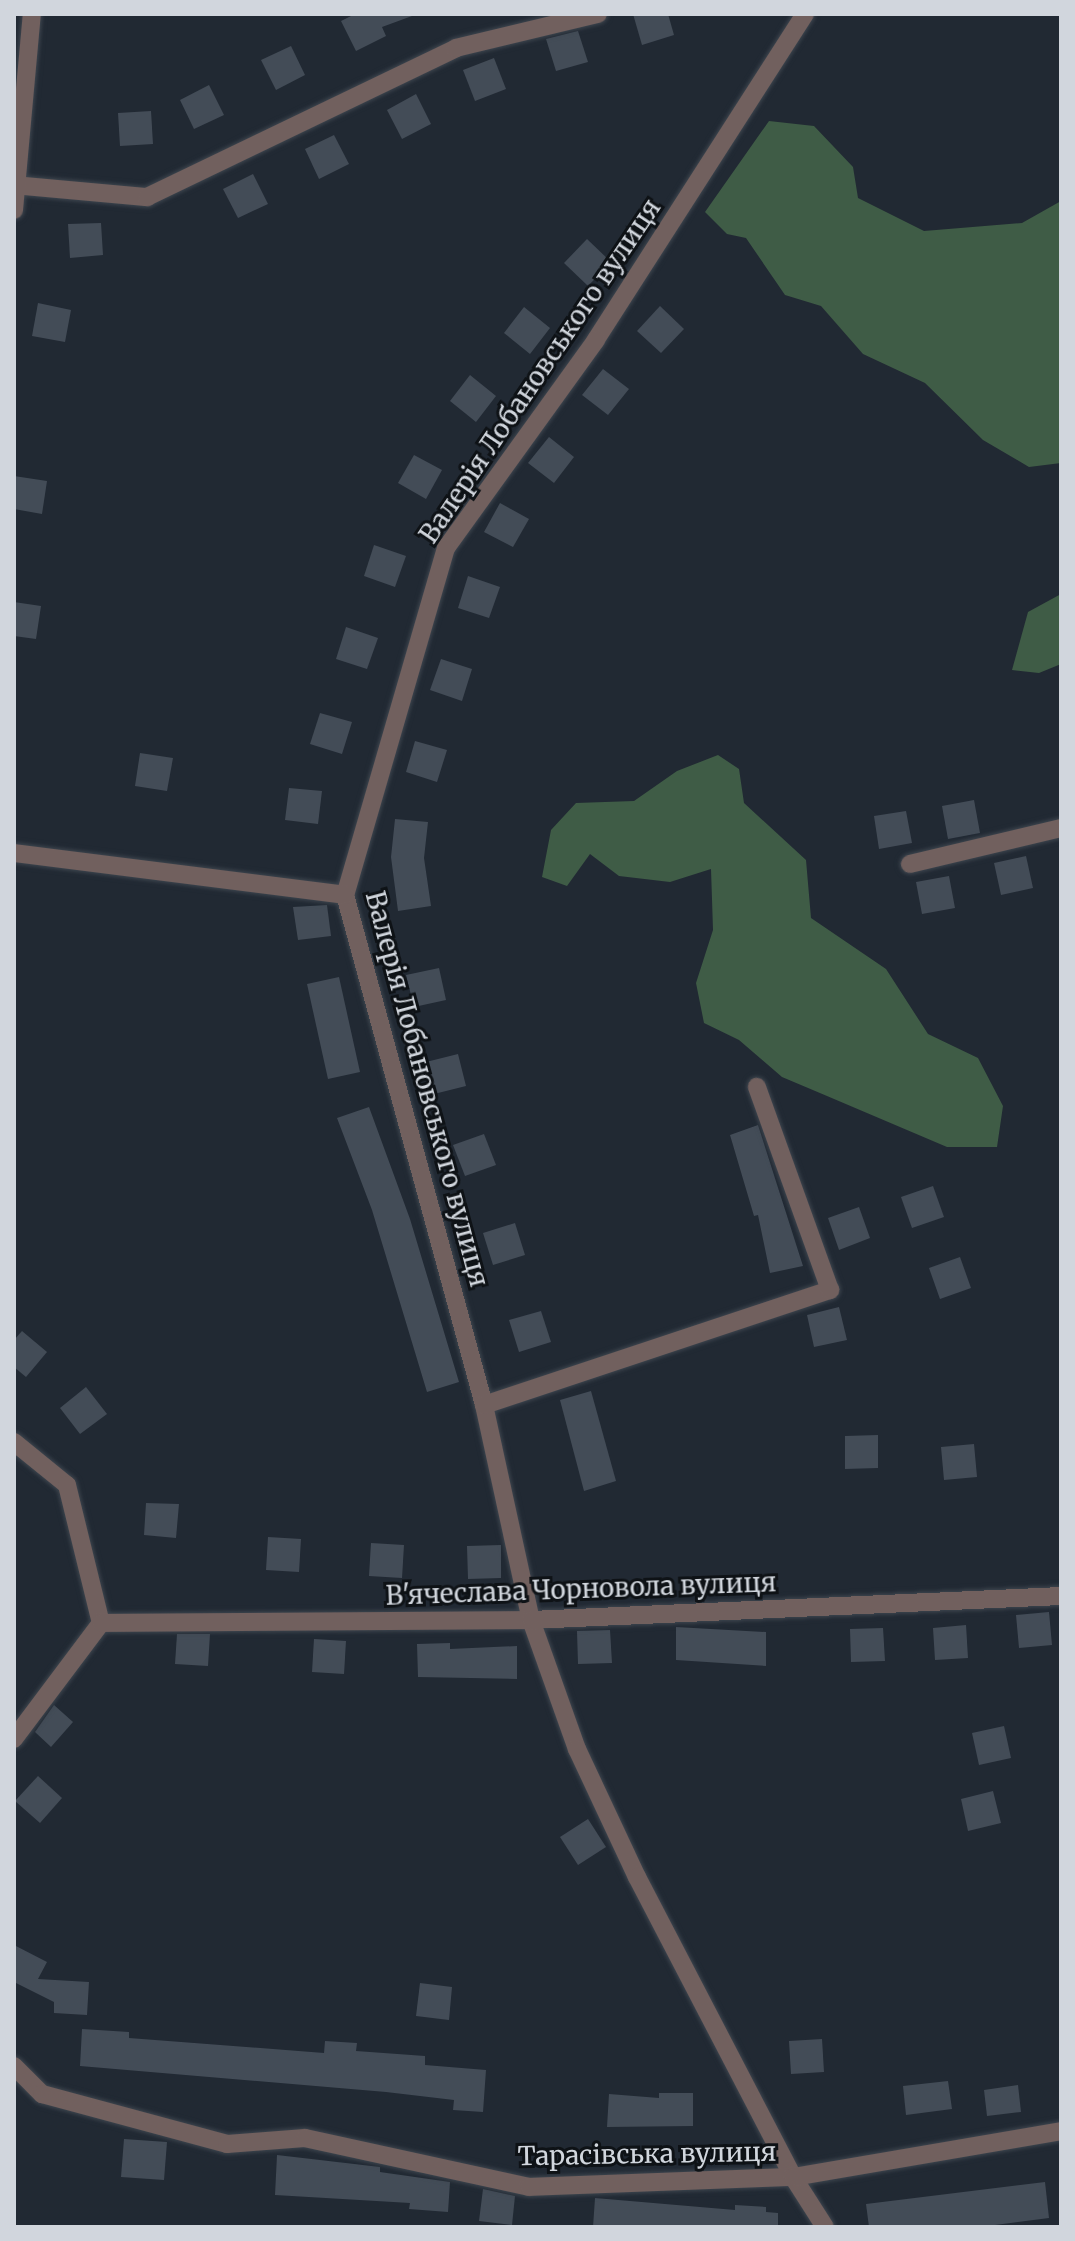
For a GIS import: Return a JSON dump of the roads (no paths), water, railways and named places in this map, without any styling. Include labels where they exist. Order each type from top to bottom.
[{"type":"street","points":[[14,210],[32,14]]},
{"type":"street","points":[[16,186],[147,197],[456,48],[598,14]]},
{"type":"street","name":"Валерія Лобановського вулиця","points":[[805,14],[596,340],[446,548],[345,895],[484,1405],[531,1620],[584,1763],[793,2177],[825,2227]]},
{"type":"street","points":[[910,864],[1061,828]]},
{"type":"street","points":[[14,853],[345,895]]},
{"type":"street","points":[[484,1405],[830,1290],[757,1087]]},
{"type":"street","points":[[14,1442],[67,1485],[101,1623],[14,1739]]},
{"type":"street","name":"В'ячеслава Чорновола вулиця","points":[[101,1623],[531,1620],[1061,1596]]},
{"type":"street","name":"Тарасівська вулиця","points":[[14,2066],[42,2094],[227,2144],[305,2138],[529,2187],[793,2177],[1061,2131]]}]
